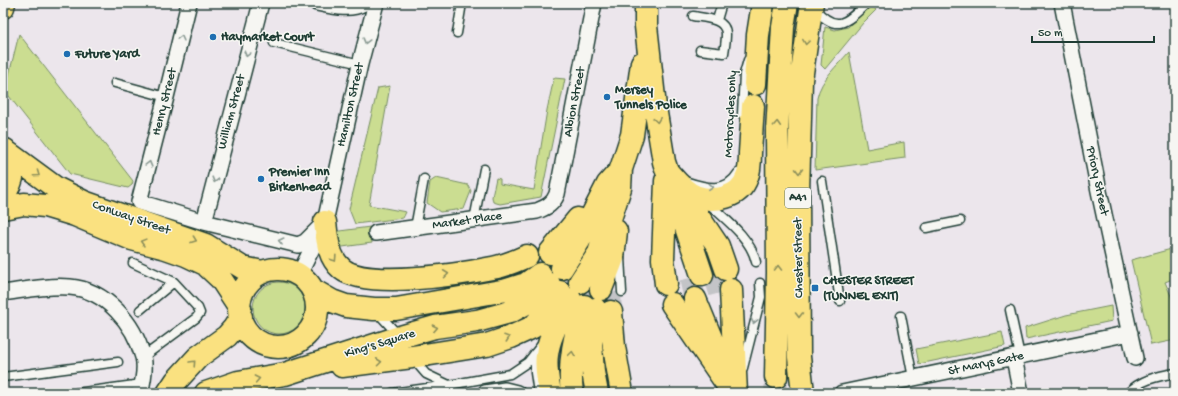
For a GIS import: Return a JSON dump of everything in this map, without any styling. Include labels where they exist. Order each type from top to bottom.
[{"type":"main road","points":[[3,7],[4,3]]},
{"type":"main road","points":[[550,393],[547,372],[547,354],[554,331],[616,180],[632,135],[639,91],[646,26],[646,3]]},
{"type":"main road","points":[[755,84],[758,35],[763,3]]},
{"type":"main road","name":"Chester Street","points":[[776,377],[778,273],[777,132],[783,27],[787,3]]},
{"type":"main road","name":"Chester Street","points":[[803,393],[799,357],[798,178],[801,80],[812,4]]},
{"type":"main road","points":[[646,26],[659,130],[670,175],[675,265],[696,277],[718,246],[670,175]]},
{"type":"main road","points":[[670,175],[683,188],[694,196],[717,199],[727,197],[736,192],[743,186],[748,177],[750,166],[748,113]]},
{"type":"main road","points":[[3,196],[10,187],[13,168],[10,158],[4,149]]},
{"type":"main road","name":"Conway Street","points":[[4,149],[56,188],[84,202],[206,245],[244,268],[263,272]]},
{"type":"main road","points":[[206,393],[238,382],[285,374],[406,347],[487,345],[533,327],[574,284],[606,255],[617,223],[616,180]]},
{"type":"main road","points":[[572,393],[570,370],[575,335],[573,236],[616,180]]},
{"type":"main road","points":[[168,393],[176,381],[198,357],[227,336],[234,328],[240,313],[241,298],[245,288],[252,279],[263,272],[276,269],[288,270],[332,301],[346,306],[374,309],[396,309],[446,300],[513,278],[574,284],[606,255],[616,180]]},
{"type":"main road","name":"Conway Street","points":[[3,208],[24,204],[45,206],[75,215],[132,239],[186,255],[205,264],[221,279],[240,313]]},
{"type":"main road","points":[[325,222],[327,241],[336,262],[352,275],[364,278],[408,279],[493,268],[574,284],[614,347],[622,393]]},
{"type":"main road","points":[[240,313],[244,326],[250,334],[256,340],[267,345],[277,347],[289,345],[300,340],[309,331],[314,322],[317,311],[317,301],[306,282]]},
{"type":"main road","points":[[574,284],[591,344],[593,372],[597,393]]},
{"type":"main road","points":[[735,393],[702,297],[735,393]]},
{"type":"street","name":"Henry Street","points":[[139,202],[189,3]]},
{"type":"street","name":"William Street","points":[[204,222],[261,3]]},
{"type":"street","points":[[317,3],[336,7],[351,7],[364,3]]},
{"type":"street","name":"Hamilton Street","points":[[306,282],[325,222],[360,64],[376,3]]},
{"type":"street","name":"Albion Street","points":[[555,200],[594,3]]},
{"type":"street","name":"Priory Street","points":[[1062,3],[1099,191],[1135,358]]},
{"type":"street","name":"Market Place","points":[[376,233],[537,211],[550,205],[555,200]]},
{"type":"street","name":"Conway Street","points":[[139,202],[204,222],[298,245],[305,242],[325,222]]},
{"type":"street","points":[[3,293],[50,287],[70,287],[90,292],[107,301],[121,314],[133,334],[143,357],[144,366],[141,389]]},
{"type":"street","name":"St Marys Gate","points":[[842,393],[1130,333]]},
{"type":"street","points":[[1017,357],[1021,393]]},
{"type":"street","points":[[485,393],[504,390],[517,393]]},
{"type":"lane","points":[[457,33],[462,3]]},
{"type":"lane","points":[[717,20],[722,3]]},
{"type":"lane","points":[[812,4],[822,18],[833,24],[846,22],[867,3]]},
{"type":"lane","points":[[693,16],[717,20],[726,29],[724,53],[700,50]]},
{"type":"lane","name":"Motorcycles only","points":[[748,113],[744,74],[758,35]]},
{"type":"lane","points":[[274,43],[360,64]]},
{"type":"lane","points":[[115,83],[166,97]]},
{"type":"lane","name":"Motorcycles only","points":[[670,175],[704,187],[720,187],[732,181],[739,171],[740,165]]},
{"type":"lane","points":[[474,220],[484,169]]},
{"type":"lane","points":[[415,228],[424,179]]},
{"type":"lane","points":[[822,181],[840,301]]},
{"type":"lane","points":[[702,198],[746,241],[752,250],[756,262]]},
{"type":"lane","points":[[926,228],[960,221]]},
{"type":"lane","points":[[574,284],[617,223]]},
{"type":"lane","points":[[133,263],[174,282],[198,308],[200,313],[196,318],[143,357]]},
{"type":"lane","points":[[140,310],[174,282]]},
{"type":"lane","points":[[735,393],[760,297],[760,283]]},
{"type":"lane","points":[[374,309],[386,320],[426,374],[449,386]]},
{"type":"lane","points":[[1010,310],[1017,357]]},
{"type":"lane","points":[[901,316],[913,378]]},
{"type":"lane","points":[[392,393],[449,386],[510,374],[528,362],[554,331]]},
{"type":"lane","points":[[535,353],[535,373],[538,393]]},
{"type":"lane","points":[[3,377],[118,362]]},
{"type":"lane","points":[[1128,393],[1133,388],[1154,377],[1175,373]]},
{"type":"lane","points":[[76,393],[141,389]]},
{"type":"green space","points":[[871,5],[876,10],[863,23],[825,69],[821,65],[825,27],[835,30],[848,27]]},
{"type":"green space","points":[[19,34],[133,181],[132,185],[128,188],[70,174],[5,91]]},
{"type":"green space","points":[[849,52],[867,149],[904,142],[905,158],[815,170],[817,98],[819,91],[826,79]]},
{"type":"green space","points":[[554,78],[565,79],[541,197],[500,204],[493,202],[492,197],[496,178],[500,179],[500,184],[534,190],[547,110]]},
{"type":"green space","points":[[390,86],[369,205],[406,212],[403,218],[355,224],[349,209],[378,88]]},
{"type":"green space","points":[[436,178],[468,185],[471,191],[464,209],[440,212],[427,203],[430,182]]},
{"type":"green space","points":[[370,227],[372,243],[335,248],[332,232]]},
{"type":"green space","points":[[1175,248],[1175,278],[1165,282],[1175,305],[1175,340],[1151,345],[1131,260]]},
{"type":"green space","points":[[274,282],[284,282],[298,289],[305,303],[305,313],[298,327],[284,334],[274,334],[264,330],[257,323],[253,313],[253,303],[257,293],[264,286]]},
{"type":"green space","points":[[1111,306],[1112,321],[1026,339],[1025,328],[1066,315]]},
{"type":"green space","points":[[1002,332],[1005,346],[919,364],[916,349]]},
{"type":"tunnel","points":[[714,272],[720,293]]},
{"type":"tunnel","points":[[560,292],[571,275]]},
{"type":"tunnel","points":[[690,278],[695,299]]},
{"type":"tunnel","points":[[584,306],[589,286]]},
{"type":"tunnel","points":[[610,292],[611,312]]},
{"type":"tunnel","points":[[775,393],[776,377]]},
{"type":"place","name":"Haymarket Court","points":[[213,37]]},
{"type":"place","name":"Future Yard","points":[[67,54]]},
{"type":"place","name":"Mersey Tunnels Police","points":[[607,97]]},
{"type":"place","name":"Premier Inn Birkenhead","points":[[261,179]]},
{"type":"place","name":"CHESTER STREET (TUNNEL EXIT)","points":[[815,288]]}]
